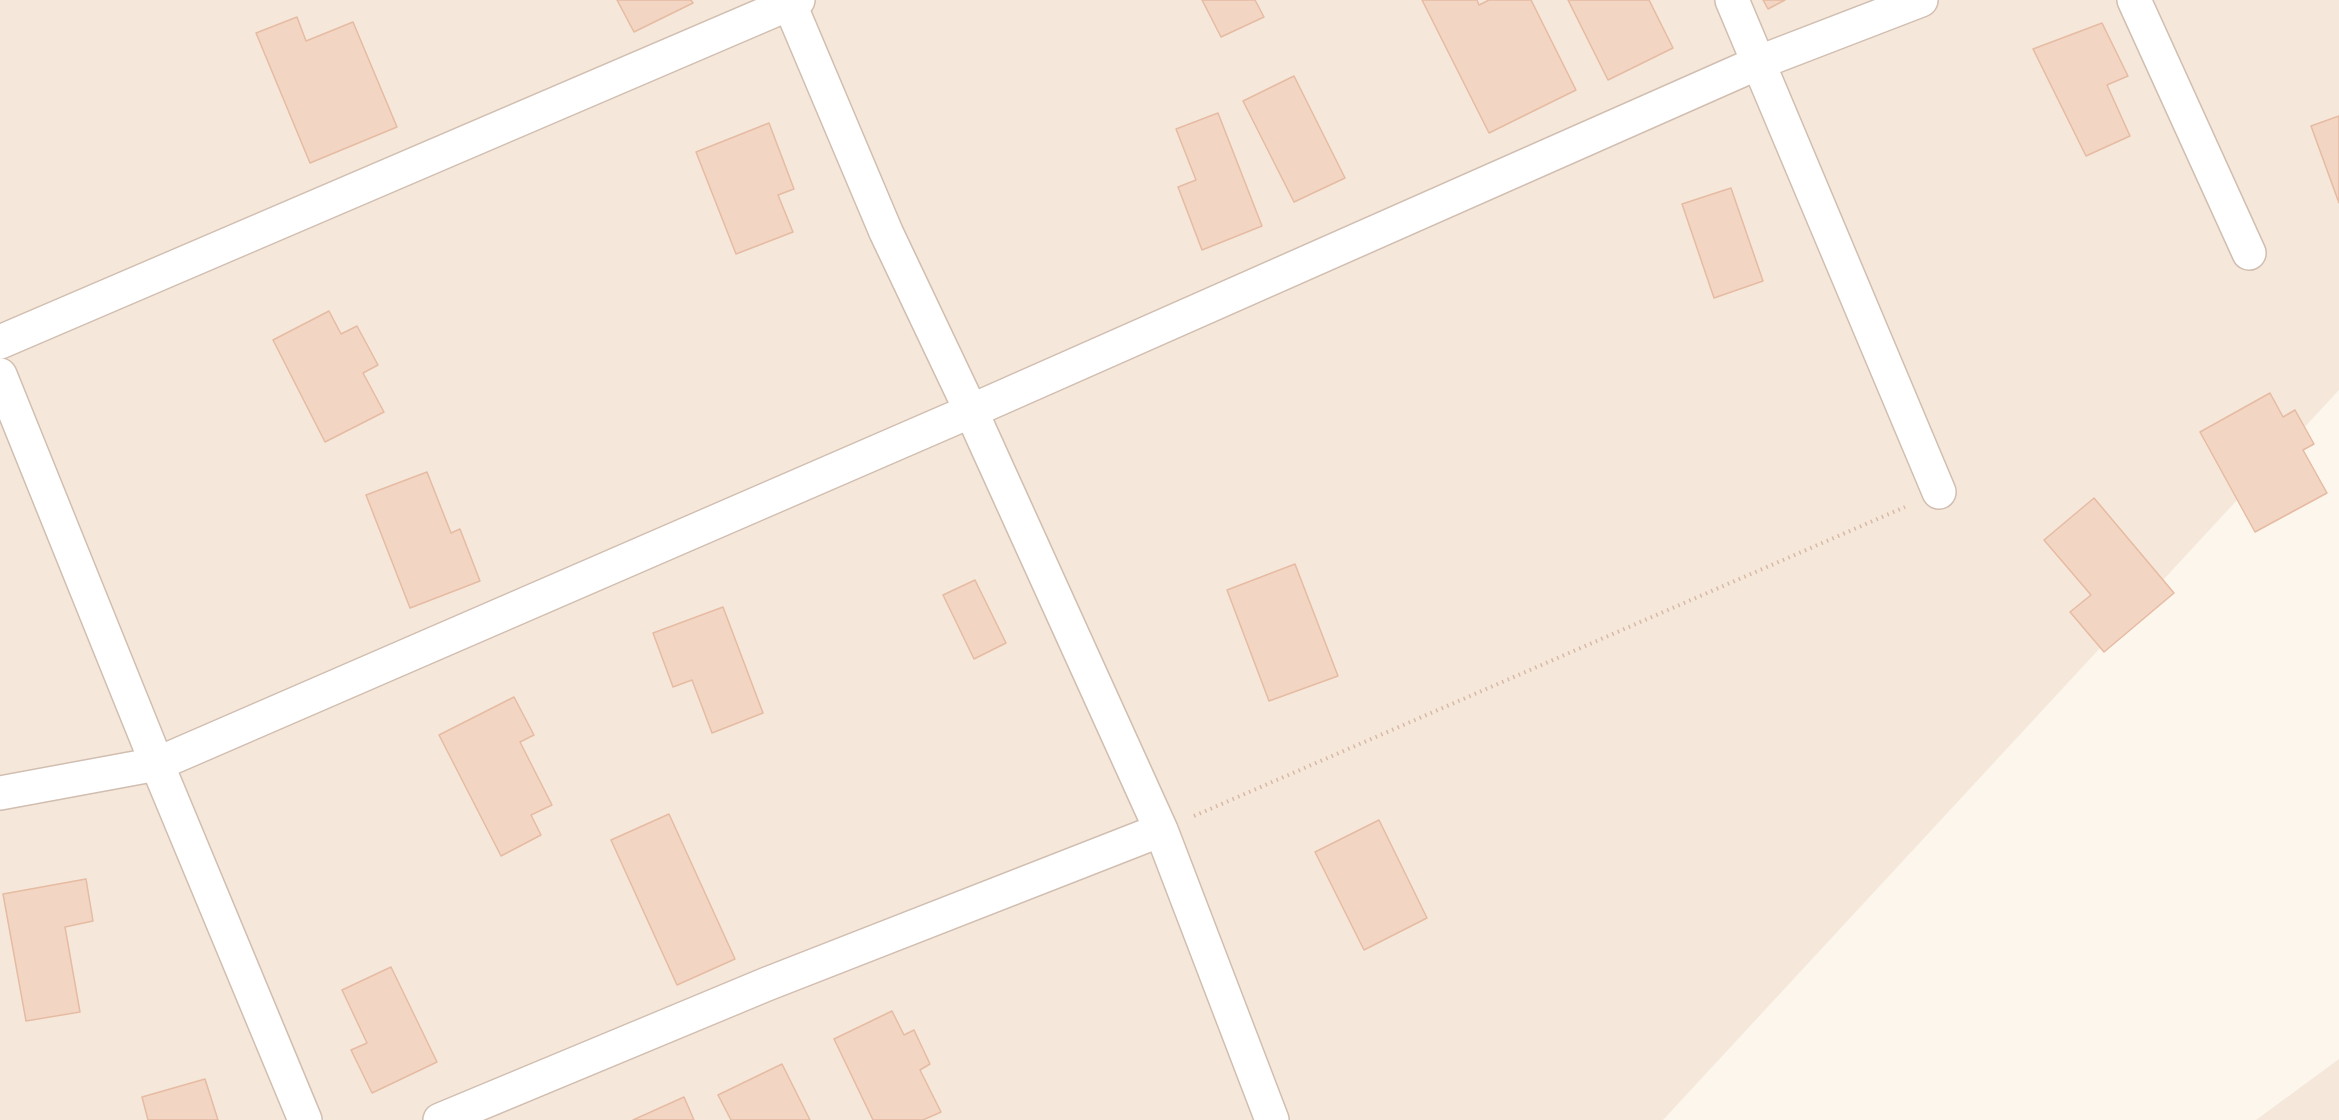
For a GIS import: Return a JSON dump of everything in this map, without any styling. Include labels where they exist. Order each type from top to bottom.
[{"type":"street","points":[[1732,0],[1939,492]]},
{"type":"street","points":[[0,793],[157,764],[971,411],[1760,62],[1921,0]]},
{"type":"street","points":[[2134,0],[2249,254]]},
{"type":"street","points":[[0,342],[792,1],[886,232],[971,411],[1161,830],[1272,1120]]},
{"type":"street","points":[[0,375],[157,764],[305,1120]]},
{"type":"street","points":[[440,1120],[767,984],[1161,830]]},
{"type":"path","points":[[1161,830],[1939,492]]},
{"type":"shaded area","points":[[0,0],[2339,0],[2339,390],[1663,1120],[0,1120]]},
{"type":"shaded area","points":[[2339,1059],[2339,1120],[2256,1120]]},
{"type":"building","points":[[617,0],[691,0],[693,3],[634,32]]},
{"type":"building","points":[[1202,0],[1255,0],[1264,17],[1221,37]]},
{"type":"building","points":[[1422,0],[1477,0],[1479,5],[1489,0],[1531,0],[1576,90],[1489,133]]},
{"type":"building","points":[[1568,0],[1649,0],[1673,48],[1608,80]]},
{"type":"building","points":[[1763,0],[1785,0],[1768,9]]},
{"type":"building","points":[[297,17],[306,41],[353,22],[397,127],[310,163],[256,33]]},
{"type":"building","points":[[2102,23],[2128,76],[2107,85],[2130,136],[2086,156],[2033,49]]},
{"type":"building","points":[[1294,76],[1345,178],[1294,202],[1243,101]]},
{"type":"building","points":[[1218,113],[1262,226],[1202,250],[1178,187],[1196,180],[1176,129]]},
{"type":"building","points":[[2339,116],[2339,203],[2311,126]]},
{"type":"building","points":[[769,123],[794,189],[778,195],[793,232],[736,254],[696,152]]},
{"type":"building","points":[[1731,188],[1763,281],[1714,298],[1682,204]]},
{"type":"building","points":[[329,311],[341,334],[357,326],[378,365],[363,373],[384,412],[325,442],[273,340]]},
{"type":"building","points":[[2270,393],[2283,417],[2295,410],[2314,444],[2303,450],[2327,493],[2255,532],[2200,432]]},
{"type":"building","points":[[427,472],[451,533],[460,529],[480,581],[410,608],[366,495]]},
{"type":"building","points":[[2094,498],[2174,593],[2104,652],[2070,612],[2091,595],[2044,540]]},
{"type":"building","points":[[1295,564],[1338,676],[1269,701],[1227,590]]},
{"type":"building","points":[[975,580],[1006,643],[974,659],[943,595]]},
{"type":"building","points":[[723,607],[763,713],[712,733],[692,680],[673,687],[653,633]]},
{"type":"building","points":[[514,697],[534,735],[520,742],[552,805],[531,815],[541,835],[501,856],[439,735]]},
{"type":"building","points":[[669,814],[735,959],[677,985],[611,840]]},
{"type":"building","points":[[1379,820],[1427,918],[1364,950],[1315,852]]},
{"type":"building","points":[[86,879],[93,921],[65,927],[80,1012],[26,1021],[3,894]]},
{"type":"building","points":[[391,967],[437,1062],[372,1093],[351,1050],[367,1043],[342,990]]},
{"type":"building","points":[[892,1011],[904,1035],[914,1030],[930,1064],[920,1070],[941,1112],[923,1120],[873,1120],[834,1039]]},
{"type":"building","points":[[782,1064],[810,1120],[731,1120],[718,1095]]},
{"type":"building","points":[[205,1079],[218,1120],[148,1120],[142,1097]]},
{"type":"building","points":[[684,1097],[694,1120],[633,1120]]}]
